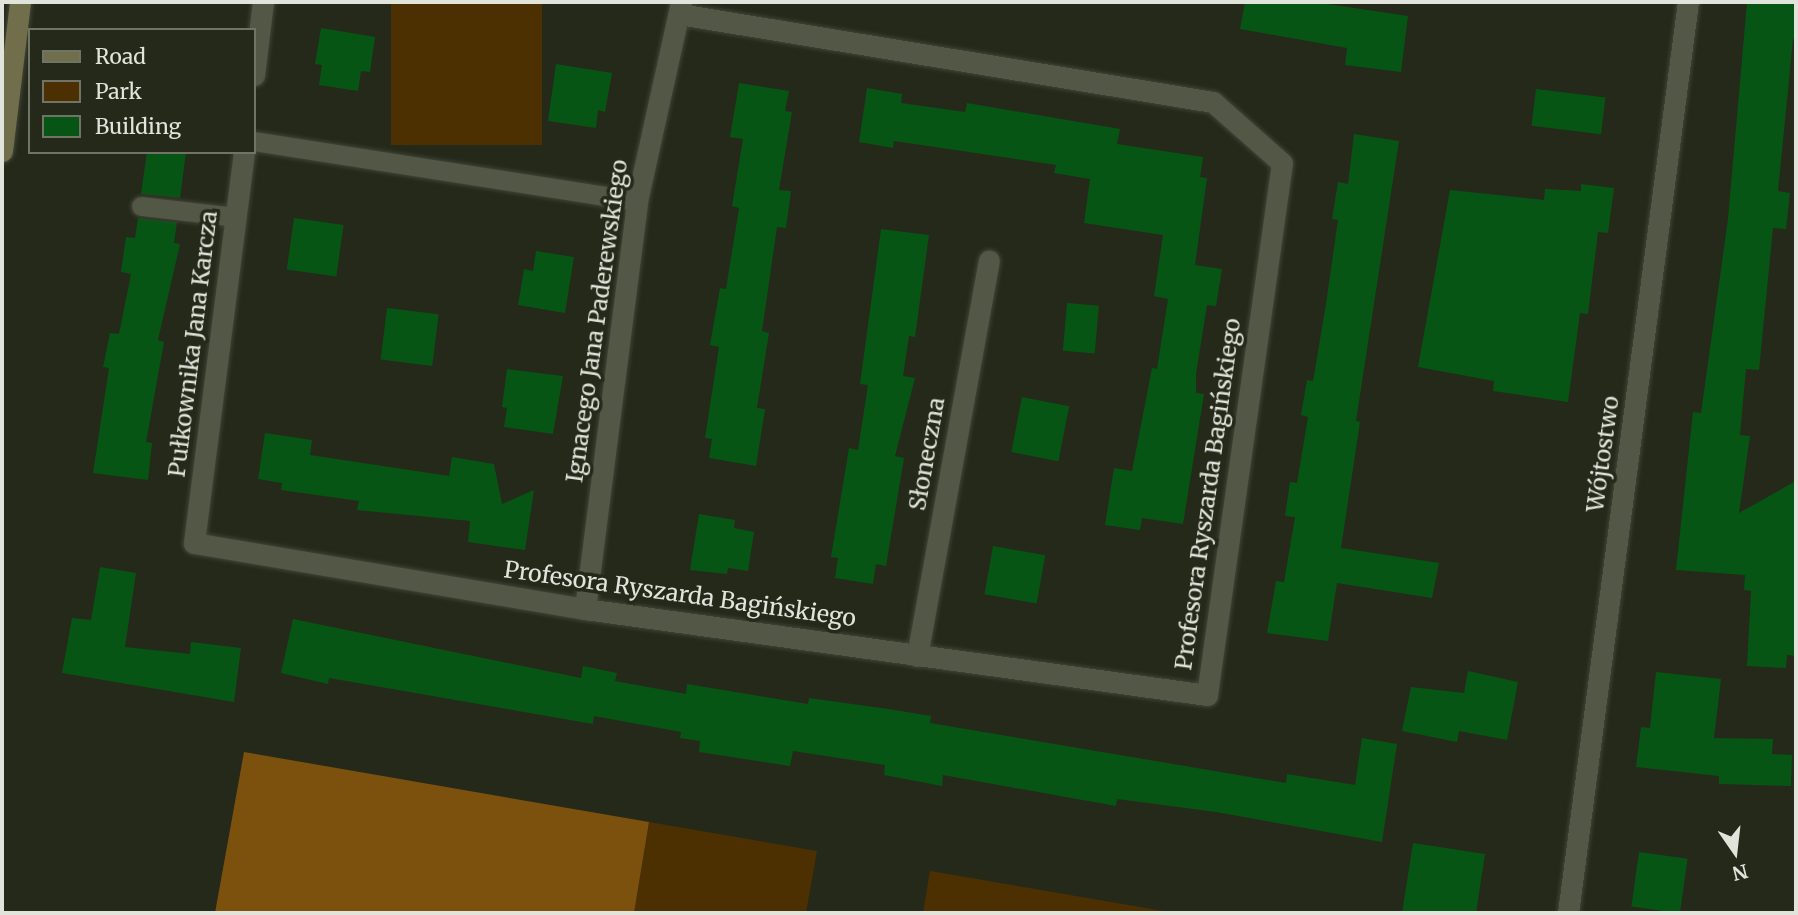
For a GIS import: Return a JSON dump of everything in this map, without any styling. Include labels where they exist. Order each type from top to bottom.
[{"type":"street","points":[[2,151],[20,2]]},
{"type":"street","points":[[256,59],[263,2]]},
{"type":"street","name":"Wójtostwo","points":[[1568,913],[1688,2]]},
{"type":"street","name":"Ignacego Jana Paderewskiego","points":[[585,609],[636,201],[680,8]]},
{"type":"street","name":"Profesora Ryszarda Bagińskiego","points":[[194,543],[585,609],[1207,695],[1282,163],[1213,102],[680,8]]},
{"type":"street","name":"Pułkownika Jana Karcza","points":[[194,543],[244,154]]},
{"type":"street","name":"Słoneczna","points":[[917,656],[989,261]]},
{"type":"lane","points":[[256,142],[636,201]]},
{"type":"lane","points":[[141,205],[236,217]]},
{"type":"green space","points":[[391,2],[542,2],[542,145],[391,145]]},
{"type":"green space","points":[[649,822],[817,851],[806,913],[634,913]]},
{"type":"green space","points":[[930,871],[1175,913],[923,913]]},
{"type":"shaded area","points":[[244,752],[649,822],[634,913],[215,913]]},
{"type":"building","points":[[1245,2],[1314,2],[1408,16],[1401,72],[1345,65],[1347,48],[1240,29]]},
{"type":"building","points":[[1747,2],[1796,2],[1796,40],[1793,39],[1778,191],[1790,193],[1786,229],[1773,228],[1759,370],[1746,369],[1740,435],[1750,436],[1739,513],[1796,481],[1796,656],[1787,655],[1786,668],[1747,666],[1751,591],[1744,590],[1745,575],[1676,570],[1693,412],[1701,413],[1728,219]]},
{"type":"building","points":[[321,28],[375,37],[370,72],[361,71],[358,91],[319,85],[322,65],[315,64]]},
{"type":"building","points":[[556,64],[612,73],[605,112],[598,110],[596,128],[548,121]]},
{"type":"building","points":[[739,83],[789,91],[785,111],[792,112],[779,190],[791,191],[786,228],[777,227],[762,331],[769,333],[757,408],[765,409],[756,466],[709,458],[712,439],[705,438],[719,347],[710,345],[720,288],[726,289],[739,208],[732,206],[743,139],[730,137]]},
{"type":"building","points":[[867,88],[902,94],[901,103],[965,112],[967,103],[1120,129],[1117,144],[1203,157],[1200,177],[1207,178],[1195,265],[1222,269],[1216,306],[1207,305],[1196,374],[1196,393],[1204,394],[1183,524],[1142,518],[1140,530],[1105,525],[1114,468],[1132,471],[1152,368],[1157,369],[1168,299],[1154,296],[1163,235],[1084,223],[1090,179],[1054,173],[1056,165],[894,141],[893,148],[859,142]]},
{"type":"building","points":[[1536,89],[1605,98],[1601,134],[1531,126]]},
{"type":"building","points":[[1354,134],[1399,141],[1356,421],[1360,422],[1341,548],[1439,563],[1432,598],[1337,583],[1328,641],[1267,633],[1276,581],[1284,582],[1295,517],[1285,516],[1290,482],[1297,483],[1308,417],[1301,415],[1307,380],[1313,381],[1326,304],[1338,220],[1332,219],[1338,182],[1348,184]]},
{"type":"building","points":[[147,154],[186,154],[180,198],[141,194]]},
{"type":"building","points":[[1581,184],[1614,188],[1608,233],[1598,232],[1588,314],[1580,313],[1568,402],[1493,391],[1494,381],[1418,367],[1450,190],[1544,200],[1545,189],[1581,191]]},
{"type":"building","points":[[138,218],[177,222],[174,243],[180,244],[158,340],[164,342],[146,442],[152,443],[148,480],[93,473],[109,368],[103,367],[110,333],[119,334],[131,274],[121,272],[126,237],[135,238]]},
{"type":"building","points":[[294,218],[344,225],[336,276],[287,269]]},
{"type":"building","points":[[881,229],[929,235],[915,337],[909,336],[903,376],[915,378],[895,456],[904,458],[886,566],[876,564],[873,584],[835,578],[838,558],[831,557],[849,448],[858,450],[868,385],[860,384]]},
{"type":"building","points":[[536,251],[574,257],[565,313],[518,305],[524,269],[533,271]]},
{"type":"building","points":[[1067,303],[1099,306],[1095,354],[1063,351]]},
{"type":"building","points":[[387,308],[439,314],[432,366],[381,360]]},
{"type":"building","points":[[507,369],[563,376],[553,434],[504,427],[507,408],[502,407]]},
{"type":"building","points":[[1022,397],[1069,406],[1058,461],[1011,452]]},
{"type":"building","points":[[265,433],[312,440],[310,455],[449,476],[452,457],[494,464],[502,504],[534,490],[525,550],[468,542],[470,521],[357,510],[359,501],[281,490],[282,483],[258,479]]},
{"type":"building","points":[[699,514],[735,520],[734,528],[754,532],[748,571],[728,568],[727,574],[690,570]]},
{"type":"building","points":[[993,546],[1045,555],[1037,603],[984,594]]},
{"type":"building","points":[[100,567],[136,573],[125,647],[190,654],[191,642],[241,648],[234,702],[62,673],[72,618],[91,620]]},
{"type":"building","points":[[293,619],[581,678],[583,666],[617,673],[615,681],[686,694],[687,684],[808,704],[809,698],[888,709],[931,716],[930,723],[1286,783],[1287,774],[1355,785],[1362,738],[1397,744],[1382,842],[1216,812],[1117,799],[1116,806],[943,775],[942,786],[884,775],[885,765],[793,751],[790,766],[699,752],[700,741],[680,738],[681,732],[594,716],[593,724],[329,678],[328,684],[281,673]]},
{"type":"building","points":[[1468,671],[1518,682],[1507,740],[1459,731],[1457,742],[1402,731],[1411,687],[1464,693]]},
{"type":"building","points":[[1656,672],[1721,679],[1714,738],[1773,739],[1772,754],[1792,755],[1791,786],[1719,784],[1719,776],[1636,767],[1641,727],[1650,728]]},
{"type":"building","points":[[1413,843],[1485,854],[1476,913],[1402,913]]},
{"type":"building","points":[[1639,852],[1688,859],[1680,913],[1631,906]]}]
